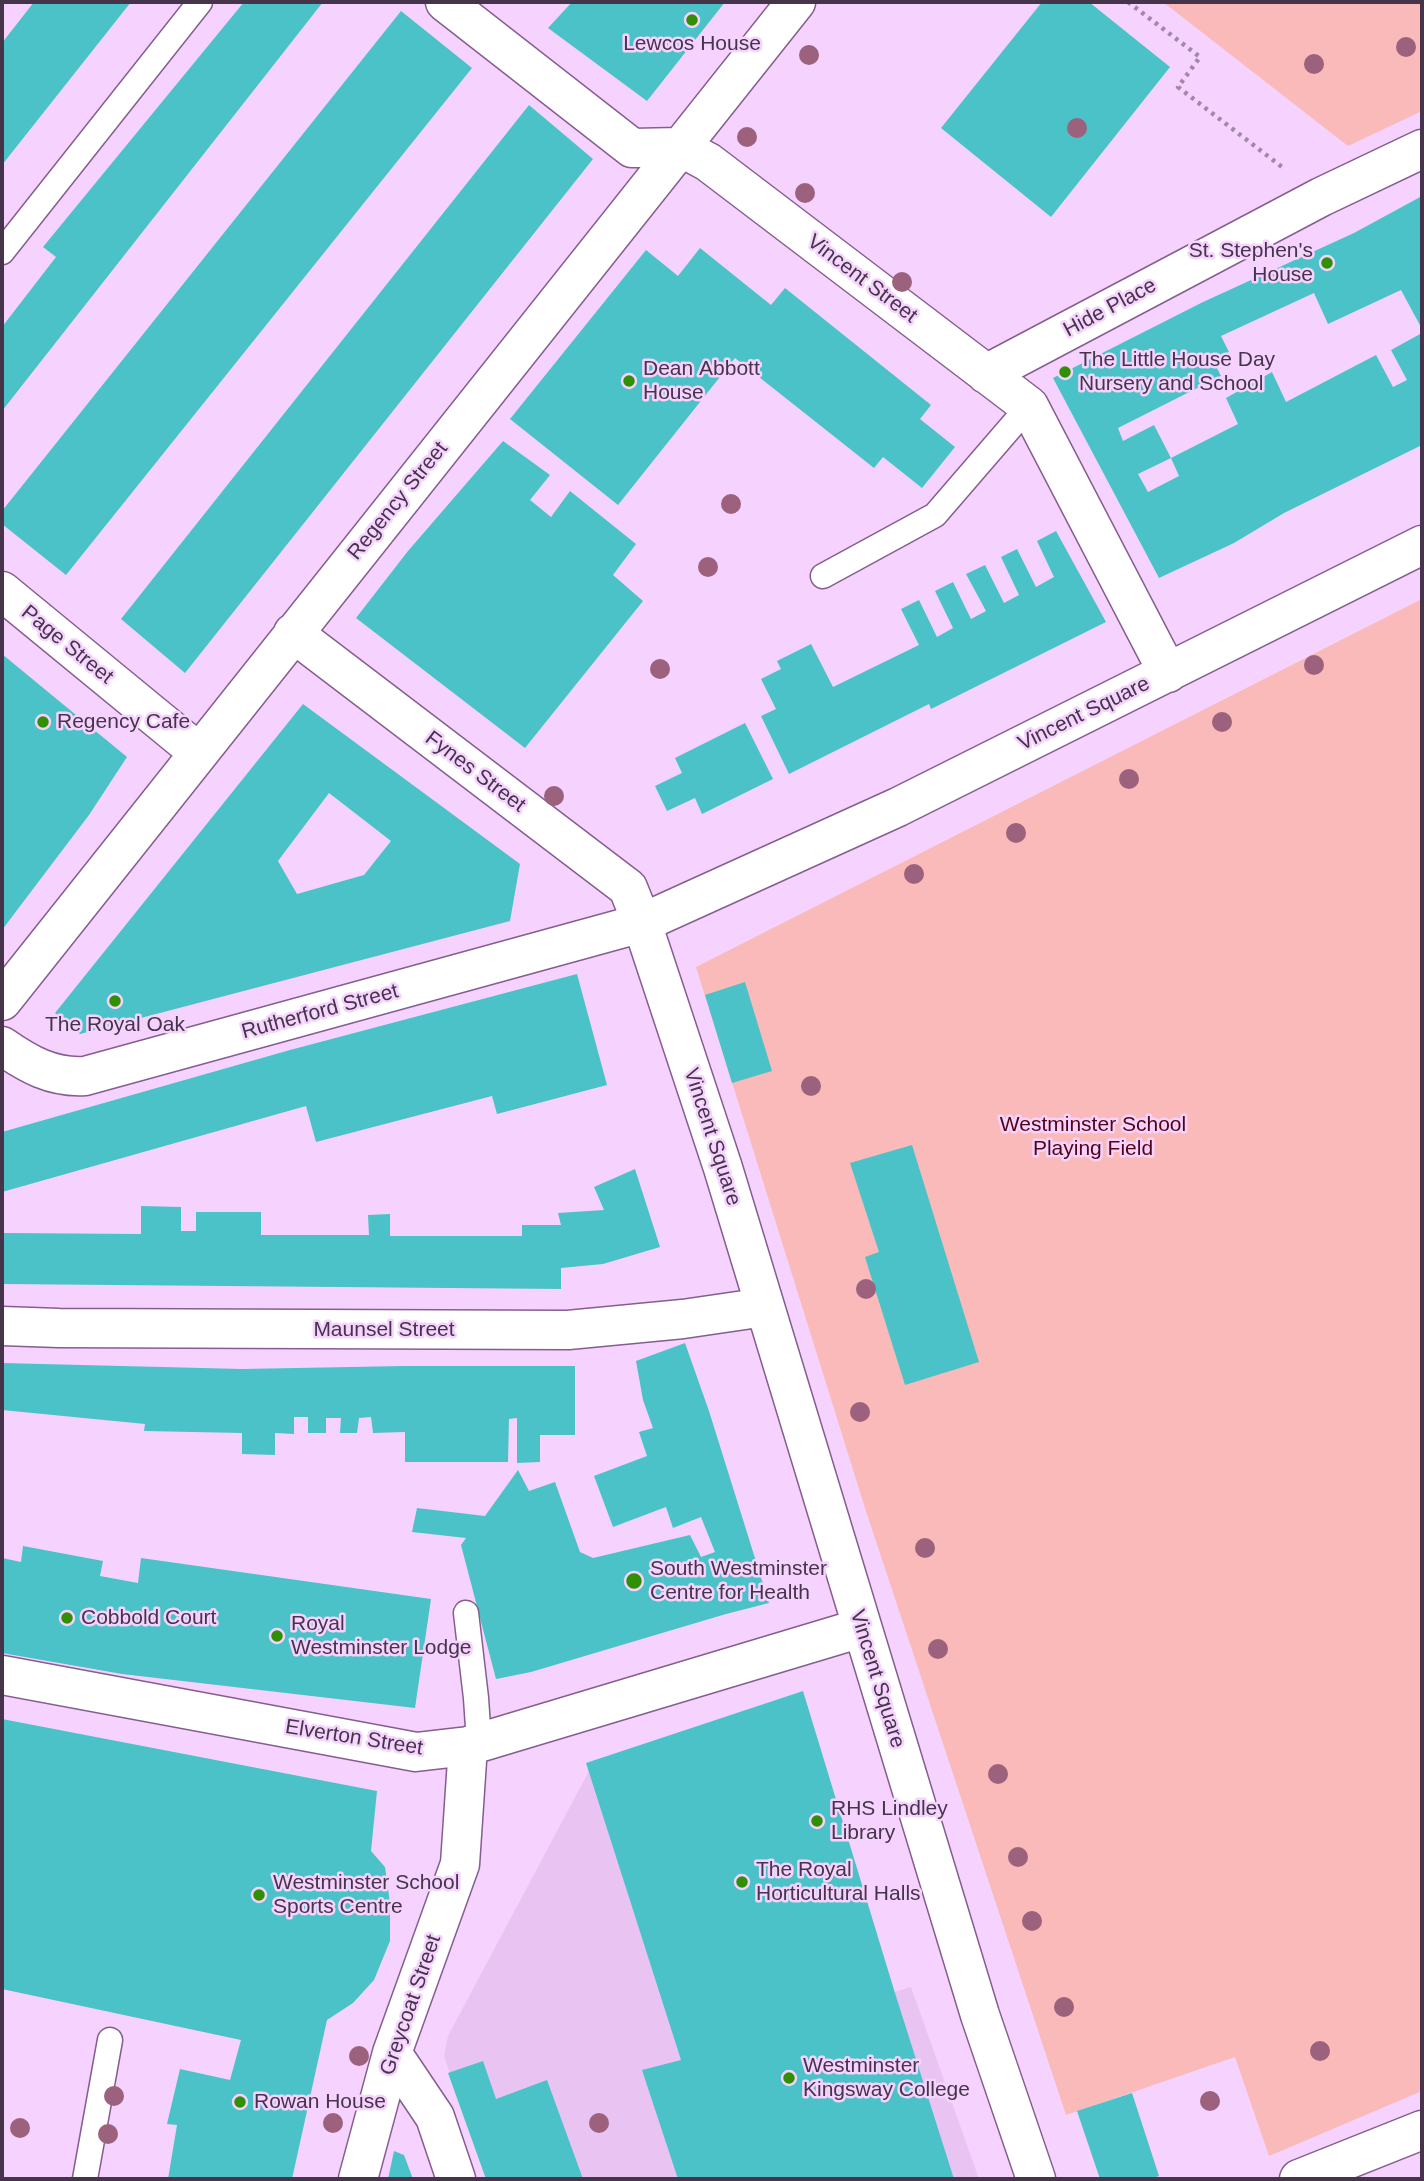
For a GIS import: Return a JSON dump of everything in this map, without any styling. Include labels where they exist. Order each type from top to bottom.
[{"type":"street","points":[[445,2],[632,148],[680,147]]},
{"type":"street","name":"Regency Street","points":[[2,1002],[796,2]]},
{"type":"street","name":"Vincent Street","points":[[680,147],[708,162],[1029,406],[1168,673]]},
{"type":"street","name":"Hide Place","points":[[986,374],[1321,197],[1422,149]]},
{"type":"street","name":"Vincent Square","points":[[1036,2179],[980,2015],[723,1168],[642,923],[898,807],[1422,545]]},
{"type":"street","name":"Page Street","points":[[2,592],[198,752]]},
{"type":"street","name":"Fynes Street","points":[[293,633],[628,888],[642,923]]},
{"type":"street","name":"Rutherford Street","points":[[2,1046],[22,1060],[48,1072],[70,1077],[85,1076],[642,923]]},
{"type":"street","name":"Maunsel Street","points":[[2,1326],[72,1329],[568,1330],[683,1319],[765,1307]]},
{"type":"street","name":"Elverton Street","points":[[2,1675],[416,1752],[473,1744],[861,1628]]},
{"type":"street","name":"Greycoat Street","points":[[358,2179],[392,2053],[460,1864],[473,1744]]},
{"type":"street","points":[[392,2053],[435,2118],[456,2179]]},
{"type":"street","points":[[1299,2179],[1422,2130]]},
{"type":"lane","points":[[2,251],[200,2]]},
{"type":"lane","points":[[823,576],[935,516],[1029,406]]},
{"type":"lane","points":[[466,1612],[473,1744]]},
{"type":"lane","points":[[85,2179],[110,2040]]},
{"type":"path","points":[[1128,2],[1200,57],[1178,87],[1321,197]]},
{"type":"shaded area","points":[[589,1771],[681,2060],[911,1987],[979,2179],[486,2179],[444,2056],[448,2036]]},
{"type":"green space","points":[[1163,2],[1420,2],[1422,111],[1348,146]]},
{"type":"green space","name":"Westminster School Playing Field","points":[[1422,599],[1422,2091],[1269,2156],[1235,2057],[1066,2115],[865,1508],[696,967]]},
{"type":"building","points":[[34,2],[131,2],[2,165],[2,43]]},
{"type":"building","points":[[244,2],[323,2],[2,411],[2,327],[56,257],[43,247]]},
{"type":"building","points":[[572,2],[725,2],[647,101],[548,28]]},
{"type":"building","points":[[1042,2],[1089,2],[1170,67],[1051,217],[941,128]]},
{"type":"building","points":[[401,11],[472,68],[66,575],[2,524],[2,511]]},
{"type":"building","points":[[529,105],[593,159],[185,673],[121,619]]},
{"type":"building","points":[[1422,196],[1422,329],[1401,290],[1328,324],[1314,293],[1221,336],[1229,352],[1213,360],[1221,376],[1118,428],[1123,441],[1154,425],[1171,458],[1238,424],[1226,398],[1272,372],[1286,402],[1376,355],[1393,387],[1407,380],[1391,350],[1422,333],[1422,445],[1284,513],[1234,543],[1159,578],[1053,378],[1203,302],[1354,233]],"holes":[[[1171,458],[1179,476],[1148,492],[1138,474]]]},
{"type":"building","name":"Dean Abbott House","points":[[700,248],[771,305],[785,288],[931,405],[920,419],[955,447],[922,488],[883,457],[874,468],[735,358],[618,505],[510,419],[646,250],[678,276]]},
{"type":"building","points":[[503,441],[550,475],[530,500],[551,517],[570,491],[636,544],[613,575],[643,601],[525,748],[356,618],[408,551]]},
{"type":"building","points":[[1056,531],[1106,622],[931,709],[929,704],[789,774],[761,716],[776,709],[761,679],[781,669],[777,661],[811,644],[833,687],[919,645],[901,609],[919,600],[937,637],[953,628],[935,591],[953,582],[971,619],[986,611],[966,574],[985,565],[1004,603],[1019,595],[1001,557],[1017,549],[1036,587],[1054,577],[1037,541]]},
{"type":"building","points":[[2,654],[127,757],[89,815],[2,930]]},
{"type":"building","points":[[303,704],[520,864],[510,921],[80,1034],[55,1013]],"holes":[[[329,793],[391,841],[364,875],[297,894],[278,861]]]},
{"type":"building","points":[[745,723],[773,779],[702,814],[695,798],[667,811],[655,786],[682,773],[675,758]]},
{"type":"building","points":[[577,974],[607,1085],[497,1114],[492,1096],[316,1142],[306,1106],[2,1192],[2,1132],[290,1050]]},
{"type":"building","points":[[745,982],[772,1071],[732,1083],[705,995]]},
{"type":"building","points":[[912,1145],[979,1362],[905,1385],[865,1257],[879,1252],[850,1163]]},
{"type":"building","points":[[635,1169],[660,1247],[603,1264],[561,1268],[561,1289],[2,1284],[2,1233],[141,1234],[141,1206],[181,1207],[181,1231],[196,1231],[196,1212],[261,1212],[261,1235],[369,1235],[368,1215],[390,1214],[390,1236],[522,1236],[522,1225],[561,1225],[558,1213],[604,1210],[594,1187]]},
{"type":"building","points":[[685,1343],[769,1603],[531,1672],[496,1679],[461,1545],[466,1538],[412,1532],[417,1508],[485,1516],[518,1470],[529,1491],[555,1482],[580,1552],[593,1558],[690,1535],[701,1557],[715,1552],[701,1517],[673,1528],[666,1507],[613,1527],[594,1476],[647,1456],[639,1432],[653,1428],[643,1400],[636,1361]]},
{"type":"building","points":[[2,1363],[242,1369],[575,1366],[575,1435],[540,1435],[540,1462],[517,1463],[517,1418],[509,1419],[508,1462],[405,1462],[405,1432],[373,1433],[371,1417],[359,1418],[357,1433],[340,1433],[341,1418],[326,1418],[326,1433],[308,1433],[308,1417],[294,1417],[294,1434],[275,1433],[275,1455],[242,1454],[242,1433],[144,1431],[145,1424],[2,1410]]},
{"type":"building","name":"Royal Westminster Lodge","points":[[23,1546],[103,1561],[100,1576],[138,1583],[141,1558],[431,1599],[415,1708],[122,1674],[2,1653],[2,1558],[21,1562]]},
{"type":"building","name":"The Royal Horticultural Halls","points":[[803,1691],[954,2179],[678,2179],[642,2070],[681,2060],[586,1763]]},
{"type":"building","points":[[2,1719],[377,1791],[371,1851],[385,1867],[390,1903],[390,1941],[374,1980],[353,2003],[327,2020],[292,2179],[168,2179],[177,2125],[167,2124],[180,2069],[230,2080],[241,2040],[2,1989]]},
{"type":"building","points":[[483,2061],[496,2099],[547,2080],[583,2179],[486,2179],[448,2073]]},
{"type":"building","points":[[1132,2093],[1159,2176],[1150,2179],[1100,2179],[1077,2111]]},
{"type":"building","points":[[394,2151],[404,2155],[413,2179],[388,2179]]},
{"type":"place","name":"Lewcos House","points":[[692,20]]},
{"type":"place","name":"St. Stephen's House","points":[[1327,263]]},
{"type":"place","name":"The Little House Day Nursery and School","points":[[1065,372]]},
{"type":"place","name":"Dean Abbott House","points":[[629,381]]},
{"type":"place","name":"Regency Cafe","points":[[43,722]]},
{"type":"place","name":"The Royal Oak","points":[[115,1001]]},
{"type":"place","name":"South Westminster Centre for Health","points":[[634,1581]]},
{"type":"place","name":"Cobbold Court","points":[[67,1618]]},
{"type":"place","name":"Royal Westminster Lodge","points":[[277,1636]]},
{"type":"place","name":"RHS Lindley Library","points":[[817,1821]]},
{"type":"place","name":"The Royal Horticultural Halls","points":[[742,1882]]},
{"type":"place","name":"Westminster School Sports Centre","points":[[259,1895]]},
{"type":"place","name":"Westminster Kingsway College","points":[[789,2078]]},
{"type":"place","name":"Rowan House","points":[[240,2102]]}]
